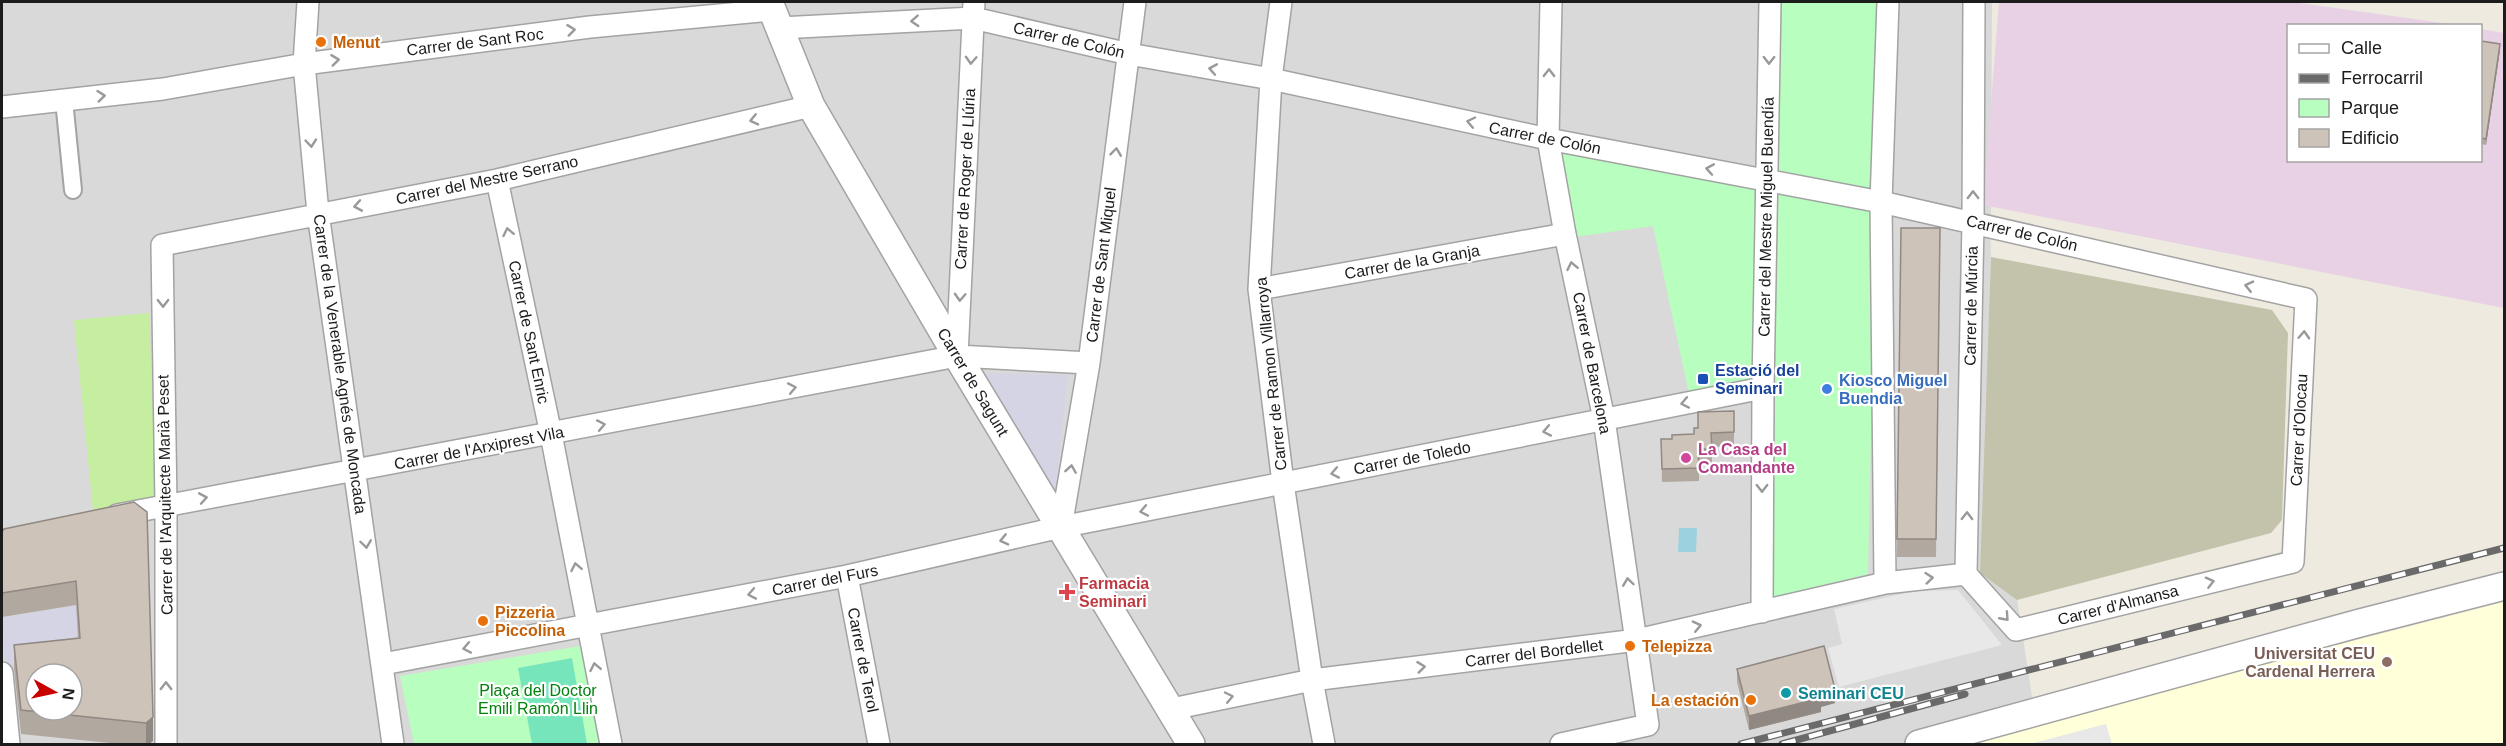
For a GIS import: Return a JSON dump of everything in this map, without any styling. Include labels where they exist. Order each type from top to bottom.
[{"type":"street","name":"Carrer de la Venerable Agnés de Moncada","points":[[308,2],[304,63],[318,213],[383,664]]},
{"type":"street","name":"Carrer de Sant Miquel","points":[[1061,527],[1089,363],[1135,2]]},
{"type":"street","name":"Carrer de Ramon Villarroya","points":[[1281,2],[1271,79],[1259,289],[1282,483],[1324,744]]},
{"type":"street","name":"Carrer de Barcelona","points":[[1551,2],[1548,139],[1565,234],[1604,419],[1648,725],[1561,744]]},
{"type":"street","name":"Carrer del Mestre Miguel Buendía","points":[[1762,612],[1763,388],[1770,2]]},
{"type":"street","points":[[1886,583],[1881,202],[1888,2]]},
{"type":"street","name":"Carrer de Múrcia","points":[[1966,574],[1973,222],[1974,2]]},
{"type":"street","name":"Carrer de Colón","points":[[774,13],[974,10],[1129,54],[1271,79],[1548,139],[1881,202],[2306,299]]},
{"type":"street","name":"Carrer de Roger de Llúria","points":[[957,356],[974,10]]},
{"type":"street","name":"Carrer de Sant Roc","points":[[2,107],[163,88],[304,63],[590,27],[774,13]]},
{"type":"street","name":"Carrer de Sagunt","points":[[774,13],[811,106],[957,356],[1172,709],[1191,744]]},
{"type":"street","points":[[64,100],[73,190]]},
{"type":"street","name":"Carrer del Mestre Serrano","points":[[162,245],[497,180],[811,106]]},
{"type":"street","name":"Carrer de Sant Enric","points":[[497,180],[551,434],[587,625]]},
{"type":"street","name":"Carrer de la Granja","points":[[1259,289],[1565,234]]},
{"type":"street","name":"Carrer de l'Arquitecte Marià Peset","points":[[162,245],[166,505],[166,744]]},
{"type":"street","name":"Carrer d'Olocau","points":[[2293,562],[2306,299]]},
{"type":"street","name":"Carrer de l'Arxiprest Vila","points":[[100,519],[957,356],[1089,363]]},
{"type":"street","name":"Carrer de Toledo","points":[[1061,527],[1763,388]]},
{"type":"street","name":"Carrer del Furs","points":[[587,625],[847,576],[1061,527]]},
{"type":"street","name":"Carrer d'Almansa","points":[[1966,574],[2016,630],[2293,562]]},
{"type":"street","name":"Carrer del Bordellet","points":[[1172,709],[1312,680],[1637,640],[1886,583],[1966,574]]},
{"type":"street","name":"Carrer de Terol","points":[[847,576],[879,744]]},
{"type":"street","points":[[1919,744],[2360,622],[2505,586]]},
{"type":"street","points":[[393,744],[383,664],[587,625],[610,744]]},
{"type":"street","points":[[2,673],[9,744]]},
{"type":"shaded area","points":[[2,2],[1992,2],[1989,547],[2016,592],[2036,723],[1955,744],[2,744]]},
{"type":"shaded area","points":[[1999,2],[2292,2],[2450,24],[2287,24],[2287,162],[2482,162],[2482,29],[2504,33],[2504,308],[1983,205]]},
{"type":"shaded area","points":[[1991,257],[2272,310],[2288,333],[2282,520],[2271,533],[2017,600],[1980,573]]},
{"type":"shaded area","points":[[989,373],[1068,375],[1055,492],[987,380]]},
{"type":"shaded area","points":[[1958,590],[2002,645],[1839,687],[1828,648],[1842,644],[1834,609],[1916,591]]},
{"type":"shaded area","name":"Universitat CEU Cardenal Herrera","points":[[2504,602],[2504,744],[1955,744],[2036,723]]},
{"type":"shaded area","points":[[76,605],[80,662],[24,662],[24,668],[5,670],[2,617]]},
{"type":"shaded area","points":[[2106,724],[2112,744],[2030,744],[2098,726]]},
{"type":"green space","points":[[1776,2],[1881,2],[1875,196],[1774,174]]},
{"type":"green space","points":[[1557,146],[1764,181],[1759,381],[1689,394],[1653,226],[1574,237]]},
{"type":"green space","points":[[1773,185],[1876,205],[1868,574],[1770,598]]},
{"type":"green space","points":[[149,313],[156,498],[93,510],[74,320]]},
{"type":"green space","name":"Plaça del Doctor Emili Ramón Llin","points":[[581,646],[599,744],[414,744],[400,676]]},
{"type":"green space","points":[[572,658],[587,744],[532,744],[518,668]]},
{"type":"water","points":[[1679,528],[1697,528],[1696,552],[1678,552]]},
{"type":"building","points":[[2482,41],[2500,44],[2486,139],[2482,138]]},
{"type":"building","points":[[1901,228],[1940,228],[1936,539],[1897,539]]},
{"type":"building","points":[[1734,411],[1734,432],[1711,433],[1712,449],[1698,449],[1699,468],[1662,469],[1661,439],[1672,439],[1672,435],[1694,434],[1694,428],[1698,428],[1698,412]]},
{"type":"building","points":[[134,502],[147,512],[153,717],[146,723],[84,717],[84,662],[24,662],[24,710],[21,710],[14,645],[80,638],[76,581],[2,593],[2,532],[4,529]]},
{"type":"building","name":"Seminari CEU","points":[[1824,646],[1835,689],[1820,693],[1821,698],[1749,716],[1737,669]]},
{"type":"railway","points":[[1741,744],[2504,548]]},
{"type":"railway","points":[[1782,744],[1965,694]]},
{"type":"place","name":"Menut","points":[[321,42]]},
{"type":"place","name":"Estació del Seminari","points":[[1703,379]]},
{"type":"place","name":"Kiosco Miguel Buendia","points":[[1827,389]]},
{"type":"place","name":"La Casa del Comandante","points":[[1686,458]]},
{"type":"place","name":"Farmacia Seminari","points":[[1067,592]]},
{"type":"place","name":"Pizzeria Piccolina","points":[[483,621]]},
{"type":"place","name":"Telepizza","points":[[1630,646]]},
{"type":"place","name":"Universitat CEU Cardenal Herrera","points":[[2387,662]]},
{"type":"place","name":"Seminari CEU","points":[[1786,693]]},
{"type":"place","name":"La estación","points":[[1751,700]]}]
